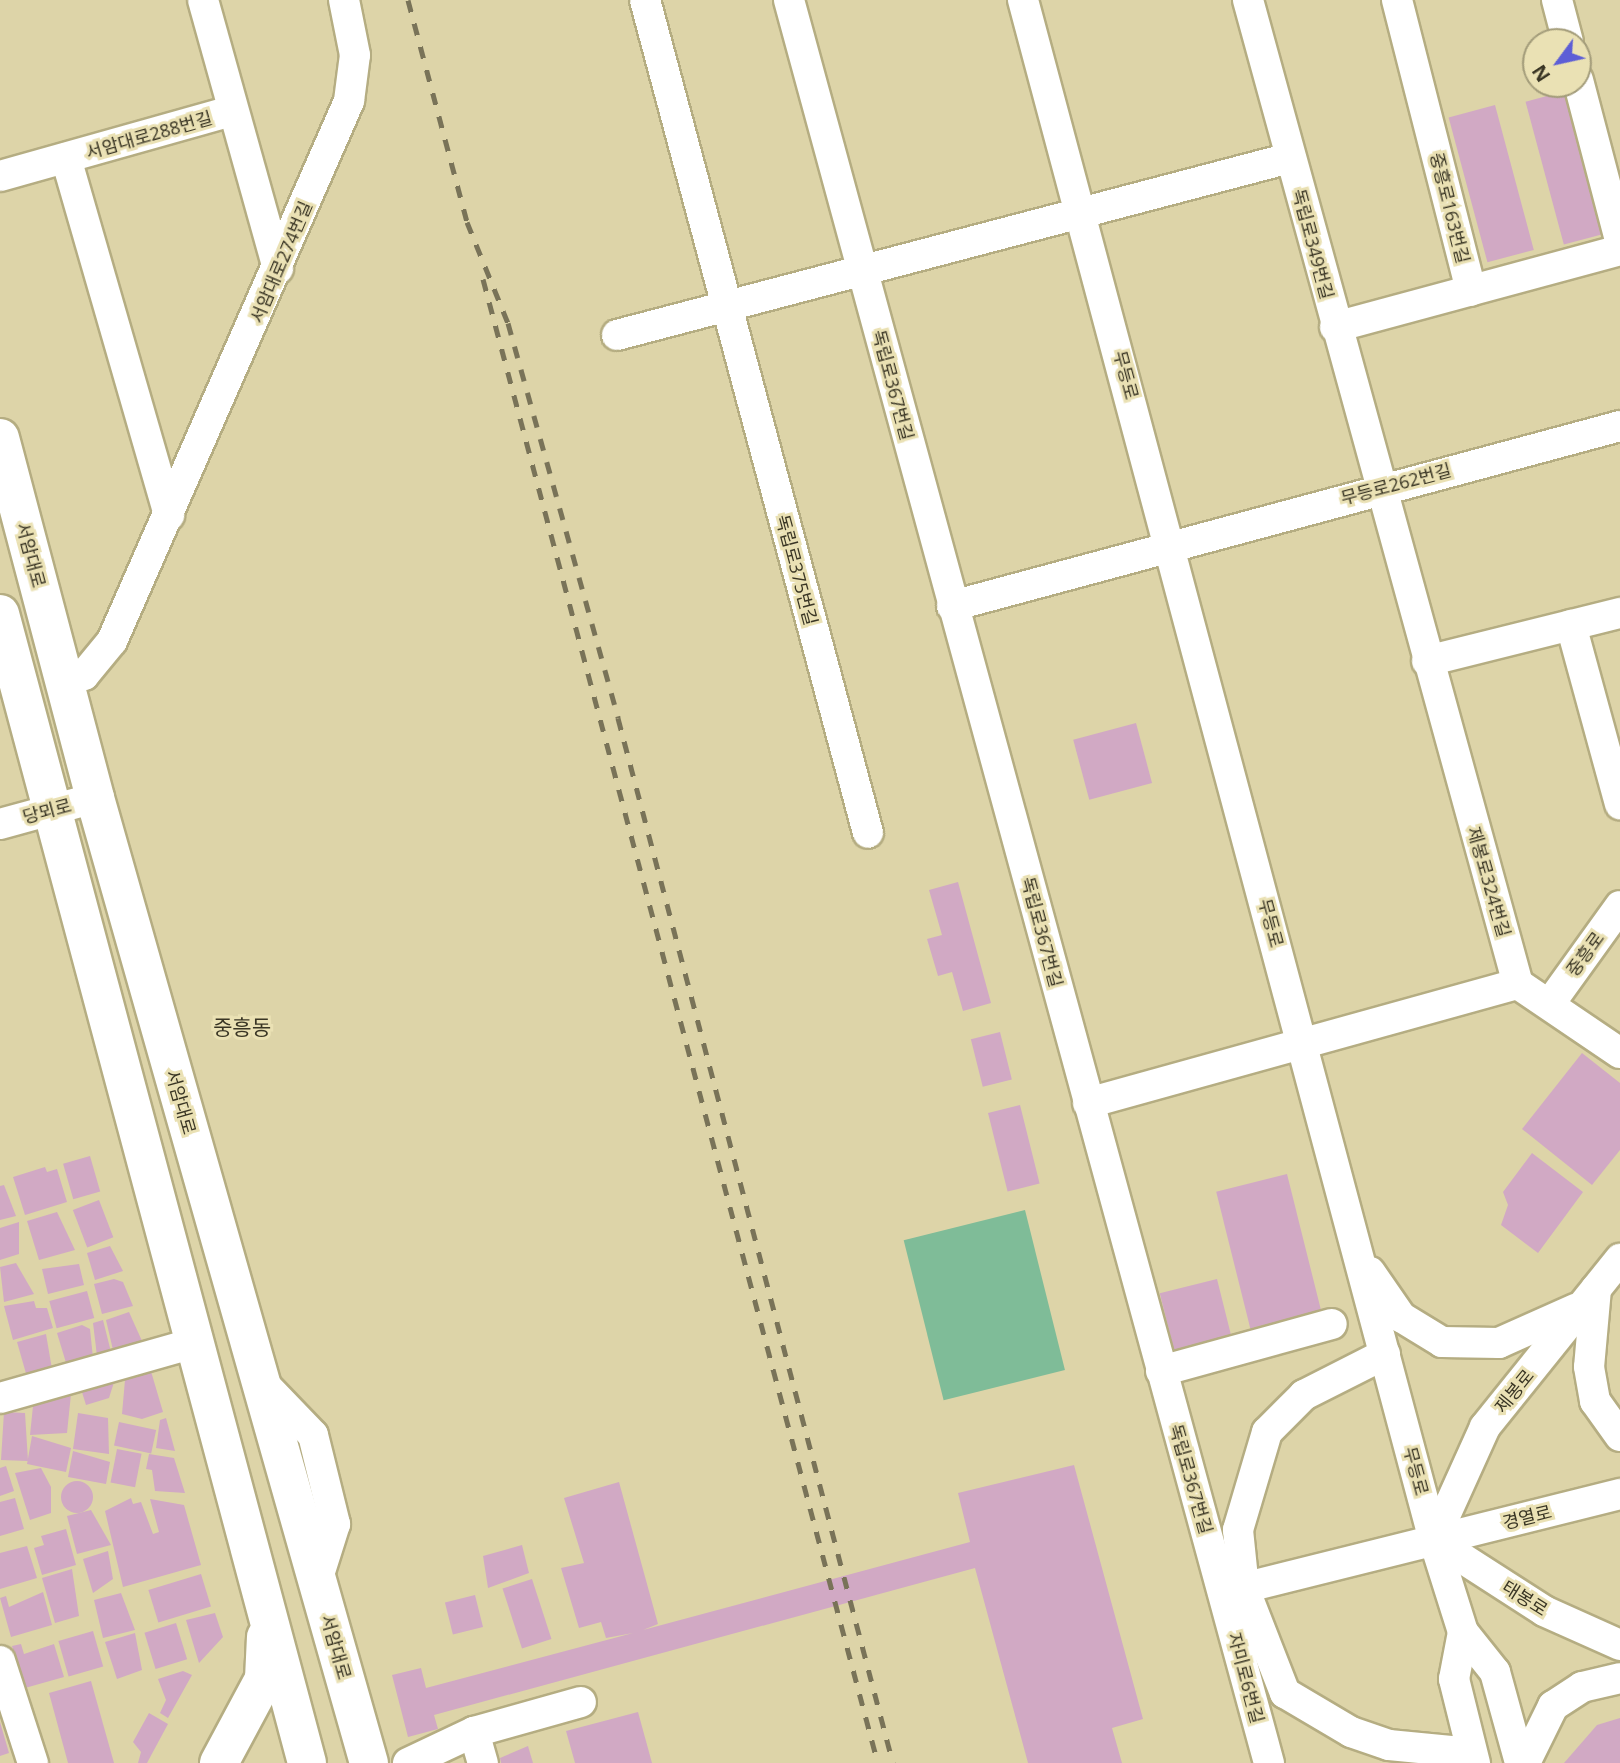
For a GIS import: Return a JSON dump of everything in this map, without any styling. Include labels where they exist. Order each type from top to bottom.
[{"type":"main road","name":"서암대로","points":[[0,438],[95,798],[369,1763]]},
{"type":"main road","points":[[0,614],[50,810],[307,1763]]},
{"type":"main road","points":[[219,1763],[264,1679],[267,1617]]},
{"type":"street","name":"서암대로288번길","points":[[202,0],[278,269]]},
{"type":"street","name":"서암대로274번길","points":[[64,681],[84,675],[112,641],[278,269],[349,101],[355,55],[344,0]]},
{"type":"street","name":"독립로375번길","points":[[645,0],[868,833]]},
{"type":"street","name":"독립로367번길","points":[[789,0],[1161,1371],[1234,1590]]},
{"type":"street","name":"무등로","points":[[1023,0],[1173,549],[1434,1540],[1463,1632],[1495,1672],[1523,1763]]},
{"type":"street","name":"중흥로163번길","points":[[1397,0],[1471,290]]},
{"type":"street","points":[[1557,0],[1564,28]]},
{"type":"street","name":"독립로349번길","points":[[1251,1],[1378,488]]},
{"type":"street","points":[[1583,98],[1620,240]]},
{"type":"street","name":"서암대로288번길","points":[[0,176],[232,111]]},
{"type":"street","points":[[617,335],[1290,158]]},
{"type":"street","name":"서암대로288번길","points":[[66,159],[169,515]]},
{"type":"street","points":[[1335,327],[1620,250]]},
{"type":"street","name":"무등로262번길","points":[[952,606],[1173,549],[1378,488],[1620,426]]},
{"type":"street","name":"제봉로324번길","points":[[1378,488],[1518,984]]},
{"type":"street","points":[[1427,661],[1620,613]]},
{"type":"street","points":[[1571,625],[1620,804]]},
{"type":"street","name":"당뫼로","points":[[0,824],[95,798]]},
{"type":"street","name":"중흥로","points":[[1551,1002],[1620,906]]},
{"type":"street","points":[[1088,1103],[1518,984],[1551,1002],[1620,1053]]},
{"type":"street","points":[[1357,1251],[1401,1317],[1442,1342],[1499,1343],[1589,1298],[1589,1367],[1595,1401],[1620,1436]]},
{"type":"street","name":"제봉로","points":[[1434,1540],[1485,1427],[1620,1259]]},
{"type":"street","points":[[1161,1371],[1332,1324]]},
{"type":"street","points":[[0,1398],[194,1343]]},
{"type":"street","points":[[1384,1354],[1304,1395],[1267,1432],[1238,1530],[1234,1590],[1285,1693],[1351,1732],[1389,1745],[1474,1758]]},
{"type":"street","name":"경열로","points":[[1234,1590],[1620,1494]]},
{"type":"street","name":"태봉로","points":[[1434,1540],[1544,1611],[1620,1646]]},
{"type":"street","name":"자미로6번길","points":[[1234,1590],[1269,1763]]},
{"type":"street","name":"무등로","points":[[1463,1632],[1454,1679],[1474,1758]]},
{"type":"street","points":[[2,1673],[33,1763]]},
{"type":"street","points":[[1523,1763],[1553,1706],[1582,1687],[1620,1678]]},
{"type":"street","points":[[408,1763],[474,1732],[581,1702]]},
{"type":"street","points":[[474,1732],[483,1763]]},
{"type":"green space","points":[[1025,1210],[1065,1370],[944,1400],[904,1240]]},
{"type":"building","points":[[1539,98],[1571,98],[1607,233],[1564,245],[1526,102]]},
{"type":"building","points":[[1495,105],[1534,250],[1487,262],[1449,117]]},
{"type":"building","points":[[1136,723],[1152,783],[1089,800],[1073,740]]},
{"type":"building","points":[[958,882],[991,1003],[963,1011],[952,972],[938,976],[927,939],[942,935],[929,890]]},
{"type":"building","points":[[1000,1032],[1012,1080],[983,1087],[971,1039]]},
{"type":"building","points":[[1582,1053],[1620,1083],[1620,1150],[1592,1185],[1522,1129]]},
{"type":"building","points":[[1020,1105],[1040,1184],[1008,1192],[988,1113]]},
{"type":"building","points":[[1532,1153],[1583,1192],[1538,1253],[1501,1225],[1508,1205],[1503,1192]]},
{"type":"building","points":[[90,1156],[100,1192],[73,1199],[63,1164]]},
{"type":"building","points":[[45,1167],[47,1172],[57,1169],[67,1202],[25,1215],[13,1177]]},
{"type":"building","points":[[1287,1174],[1321,1311],[1250,1328],[1216,1192]]},
{"type":"building","points":[[4,1185],[16,1216],[0,1220],[0,1186]]},
{"type":"building","points":[[99,1200],[113,1237],[87,1247],[73,1210]]},
{"type":"building","points":[[57,1212],[75,1250],[39,1260],[27,1221]]},
{"type":"building","points":[[19,1222],[19,1254],[0,1260],[0,1228]]},
{"type":"building","points":[[110,1246],[123,1271],[95,1280],[87,1253]]},
{"type":"building","points":[[16,1263],[34,1294],[4,1302],[0,1267]]},
{"type":"building","points":[[79,1264],[84,1285],[48,1294],[42,1269]]},
{"type":"building","points":[[114,1279],[123,1282],[133,1306],[102,1314],[94,1284]]},
{"type":"building","points":[[1217,1279],[1233,1342],[1175,1356],[1160,1293]]},
{"type":"building","points":[[87,1291],[94,1318],[57,1328],[49,1301]]},
{"type":"building","points":[[34,1301],[36,1308],[47,1308],[53,1328],[13,1340],[4,1306]]},
{"type":"building","points":[[129,1312],[142,1341],[113,1350],[106,1320]]},
{"type":"building","points":[[103,1320],[111,1352],[97,1356],[93,1323]]},
{"type":"building","points":[[82,1325],[90,1329],[93,1358],[67,1366],[57,1333]]},
{"type":"building","points":[[46,1334],[52,1369],[27,1377],[17,1342]]},
{"type":"building","points":[[150,1368],[163,1412],[142,1419],[122,1414],[125,1380]]},
{"type":"building","points":[[115,1379],[109,1398],[86,1405],[81,1389]]},
{"type":"building","points":[[71,1394],[67,1433],[30,1435],[33,1406]]},
{"type":"building","points":[[4,1412],[25,1413],[28,1461],[1,1460]]},
{"type":"building","points":[[78,1413],[108,1418],[109,1454],[73,1449]]},
{"type":"building","points":[[166,1418],[175,1451],[156,1448],[160,1420]]},
{"type":"building","points":[[119,1422],[156,1430],[151,1453],[114,1445]]},
{"type":"building","points":[[32,1436],[71,1448],[66,1472],[27,1464]]},
{"type":"building","points":[[117,1449],[142,1454],[135,1487],[111,1482]]},
{"type":"building","points":[[73,1451],[110,1462],[106,1484],[68,1477]]},
{"type":"building","points":[[149,1454],[174,1458],[185,1493],[155,1491],[152,1470],[146,1469]]},
{"type":"building","points":[[1074,1465],[1143,1719],[1112,1728],[1122,1763],[1028,1763],[975,1568],[434,1715],[438,1729],[408,1737],[392,1675],[421,1668],[426,1688],[633,1633],[606,1638],[601,1622],[579,1628],[561,1568],[584,1563],[564,1498],[619,1482],[658,1624],[643,1630],[970,1542],[958,1493]]},
{"type":"building","points":[[6,1466],[14,1491],[0,1496],[0,1468]]},
{"type":"building","points":[[41,1468],[51,1487],[51,1513],[30,1520],[15,1473]]},
{"type":"building","points":[[77,1481],[88,1486],[93,1497],[88,1508],[77,1513],[66,1508],[61,1497],[66,1486]]},
{"type":"building","points":[[15,1498],[24,1529],[0,1536],[0,1502]]},
{"type":"building","points":[[131,1498],[133,1504],[141,1502],[153,1534],[159,1532],[150,1499],[184,1505],[201,1565],[123,1587],[105,1511]]},
{"type":"building","points":[[91,1510],[111,1545],[77,1554],[67,1516]]},
{"type":"building","points":[[66,1529],[76,1565],[42,1575],[34,1548],[44,1545],[41,1536]]},
{"type":"building","points":[[522,1545],[529,1573],[488,1588],[483,1556]]},
{"type":"building","points":[[27,1546],[37,1578],[0,1589],[0,1553]]},
{"type":"building","points":[[108,1551],[113,1579],[93,1593],[83,1559]]},
{"type":"building","points":[[72,1569],[79,1616],[55,1623],[42,1578]]},
{"type":"building","points":[[201,1574],[211,1607],[158,1623],[148,1590]]},
{"type":"building","points":[[532,1579],[551,1639],[522,1648],[503,1589]]},
{"type":"building","points":[[43,1592],[52,1625],[11,1637],[0,1598],[6,1596],[9,1607]]},
{"type":"building","points":[[121,1593],[135,1630],[103,1638],[94,1600]]},
{"type":"building","points":[[475,1595],[483,1627],[453,1635],[445,1602]]},
{"type":"building","points":[[215,1613],[223,1637],[199,1663],[186,1620]]},
{"type":"building","points":[[176,1623],[187,1659],[156,1669],[144,1633]]},
{"type":"building","points":[[93,1631],[103,1667],[69,1676],[58,1641]]},
{"type":"building","points":[[135,1633],[142,1670],[117,1679],[105,1642]]},
{"type":"building","points":[[21,1644],[24,1654],[54,1644],[64,1677],[25,1688],[12,1646]]},
{"type":"building","points":[[183,1671],[192,1675],[168,1718],[160,1713],[166,1700],[158,1679]]},
{"type":"building","points":[[91,1681],[114,1763],[68,1763],[49,1693]]},
{"type":"building","points":[[638,1712],[652,1763],[575,1763],[566,1731]]},
{"type":"building","points":[[149,1713],[168,1724],[147,1763],[138,1763],[141,1752],[133,1742]]},
{"type":"building","points":[[1620,1718],[1620,1763],[1564,1763],[1597,1725]]},
{"type":"building","points":[[0,1722],[9,1753],[0,1756]]},
{"type":"building","points":[[528,1746],[533,1763],[501,1763],[500,1758]]},
{"type":"railway","points":[[408,0],[467,222],[508,323],[618,718],[893,1763]]},
{"type":"railway","points":[[483,279],[878,1763]]},
{"type":"district","name":"중흥동","points":[[242,1027]]}]
